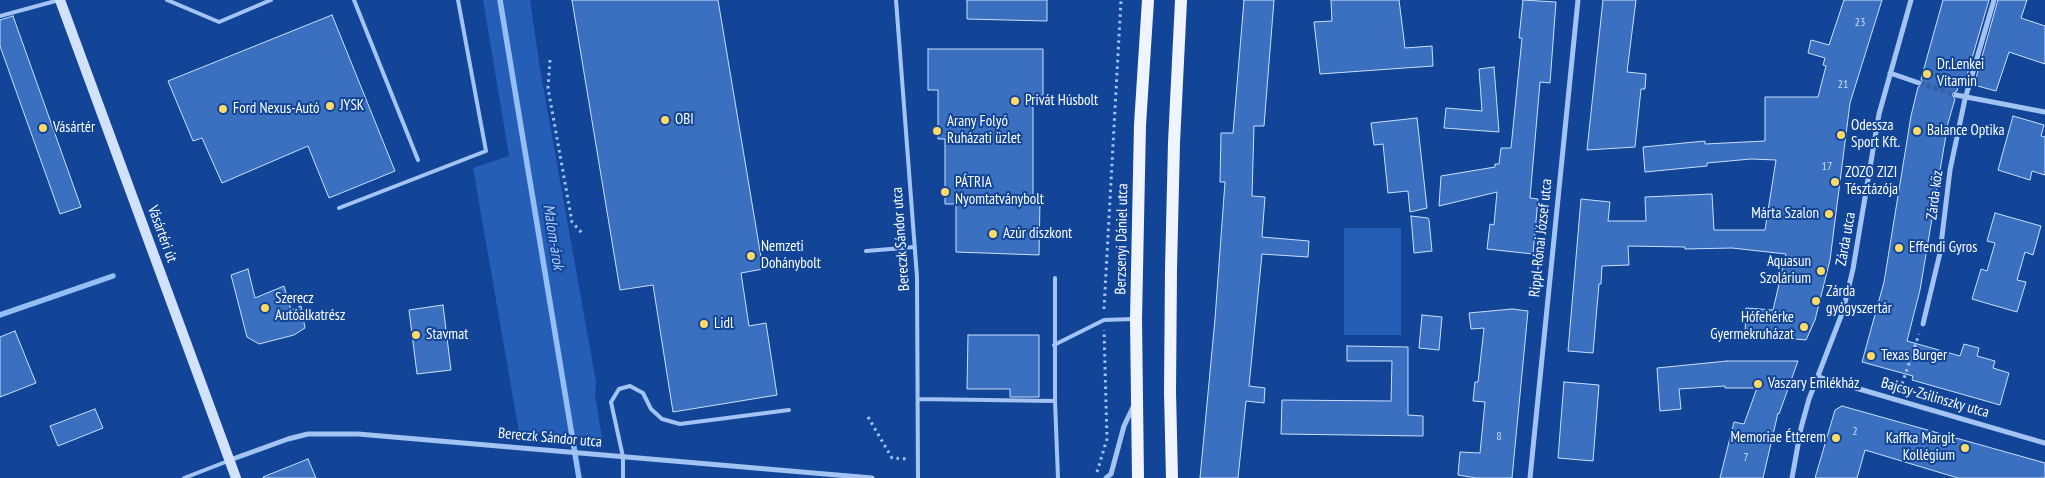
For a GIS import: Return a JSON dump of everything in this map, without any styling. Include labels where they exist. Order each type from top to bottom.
[{"type":"main road","name":"Berzsenyi Dániel utca","points":[[1138,478],[1136,319],[1140,125],[1148,0]]},
{"type":"main road","points":[[1172,478],[1170,392],[1171,269],[1174,143],[1181,0]]},
{"type":"street","name":"Vásártéri út","points":[[59,0],[236,478]]},
{"type":"street","name":"Rippl-Rónai József utca","points":[[1530,478],[1578,0]]},
{"type":"street","name":"Zárda utca","points":[[1792,478],[1801,428],[1843,311],[1854,269],[1876,132],[1890,73],[1911,0]]},
{"type":"street","name":"Zárda köz","points":[[1923,324],[1940,253],[1950,170],[1965,99],[1994,0]]},
{"type":"street","points":[[1890,73],[1920,83]]},
{"type":"street","points":[[1956,96],[2045,112]]},
{"type":"street","name":"Bajcsy-Zsilinszky utca","points":[[1818,377],[2045,443]]},
{"type":"street","points":[[1106,478],[1111,474],[1124,426],[1136,400]]},
{"type":"street","name":"Bereczk Sándor utca","points":[[230,460],[308,434],[358,434],[872,478]]},
{"type":"lane","points":[[0,16],[59,0]]},
{"type":"lane","points":[[167,0],[219,22],[271,0]]},
{"type":"lane","points":[[354,0],[418,160]]},
{"type":"lane","points":[[339,208],[486,151],[458,0]]},
{"type":"lane","name":"Bereczk Sándor utca","points":[[896,0],[915,247],[919,399],[918,478]]},
{"type":"lane","points":[[866,251],[915,247]]},
{"type":"lane","points":[[1055,278],[1054,345],[1058,478]]},
{"type":"lane","points":[[1054,345],[1104,320],[1136,319]]},
{"type":"lane","points":[[623,478],[623,456],[611,402],[619,389],[630,386],[643,393],[651,409],[662,419],[680,424],[789,410]]},
{"type":"lane","points":[[919,399],[1055,401]]},
{"type":"lane","points":[[184,478],[230,460]]},
{"type":"path","points":[[1097,478],[1097,468],[1107,439],[1104,320],[1113,118],[1121,0]]},
{"type":"path","points":[[550,60],[548,88],[572,222],[582,233]]},
{"type":"path","points":[[1897,400],[1923,324]]},
{"type":"path","points":[[868,417],[892,458],[918,460]]},
{"type":"shaded area","points":[[483,0],[530,0],[540,69],[596,382],[595,395],[602,438],[519,432],[473,168],[509,156]]},
{"type":"shaded area","points":[[1344,228],[1401,228],[1401,335],[1344,335]]},
{"type":"building","name":"OBI","points":[[572,0],[718,0],[763,269],[741,273],[749,326],[766,323],[777,395],[673,412],[653,285],[620,290]]},
{"type":"building","points":[[967,0],[1047,0],[1047,21],[967,19]]},
{"type":"building","points":[[1244,0],[1274,0],[1264,126],[1254,126],[1252,196],[1265,197],[1262,237],[1309,241],[1308,257],[1262,254],[1249,386],[1265,388],[1264,403],[1246,401],[1238,478],[1200,478],[1215,319],[1225,182],[1220,182],[1221,133],[1233,133]]},
{"type":"building","points":[[1331,0],[1399,0],[1405,48],[1432,46],[1433,66],[1320,74],[1314,22],[1332,21]]},
{"type":"building","points":[[1523,0],[1556,2],[1550,83],[1540,82],[1530,198],[1538,199],[1533,254],[1487,249],[1490,224],[1494,225],[1497,192],[1439,206],[1441,176],[1495,167],[1495,164],[1499,164],[1501,148],[1511,148],[1522,38],[1519,38]]},
{"type":"building","points":[[1603,0],[1636,0],[1627,72],[1646,74],[1645,89],[1641,89],[1635,147],[1587,150]]},
{"type":"building","points":[[1844,0],[1882,0],[1850,103],[1830,260],[1815,320],[1806,340],[1745,334],[1746,308],[1773,310],[1786,254],[1732,248],[1685,249],[1685,247],[1628,246],[1629,265],[1602,266],[1593,353],[1568,351],[1581,199],[1610,202],[1608,221],[1646,221],[1645,197],[1712,194],[1714,230],[1765,230],[1776,160],[1751,159],[1707,163],[1707,166],[1645,172],[1643,147],[1705,141],[1705,144],[1765,141],[1765,97],[1818,97],[1826,66],[1823,65],[1825,58],[1808,53],[1811,40],[1829,45]]},
{"type":"building","points":[[1943,0],[1989,0],[1965,82],[1960,80],[1957,91],[1952,94],[1955,99],[1948,123],[1920,290],[1907,341],[1960,356],[1964,344],[1979,348],[1977,356],[1995,361],[1993,368],[2009,373],[2000,405],[1912,380],[1913,376],[1862,362],[1884,282],[1911,116],[1918,87],[1923,84],[1921,79]]},
{"type":"building","points":[[1998,0],[2027,0],[2021,18],[2045,26],[2045,64],[2009,52],[1996,91],[1974,85]]},
{"type":"building","points":[[332,15],[395,171],[329,198],[308,146],[222,183],[202,138],[193,141],[168,81]]},
{"type":"building","points":[[13,16],[81,207],[60,214],[0,46],[0,20]]},
{"type":"building","points":[[928,49],[1043,49],[1043,96],[1033,96],[1033,200],[1040,200],[1039,255],[956,252],[956,204],[945,204],[945,139],[938,139],[938,90],[928,90]]},
{"type":"building","points":[[1494,67],[1499,132],[1444,128],[1446,108],[1482,111],[1479,69]]},
{"type":"building","points":[[2013,116],[2044,125],[2041,136],[2045,137],[2045,175],[2032,171],[2030,180],[1998,170]]},
{"type":"building","points":[[1417,118],[1427,208],[1410,212],[1408,191],[1388,193],[1383,144],[1374,145],[1371,123]]},
{"type":"building","points":[[1995,213],[2041,226],[2033,255],[2025,252],[2017,280],[2026,282],[2017,312],[1972,299],[1981,269],[1987,271],[1995,243],[1987,241]]},
{"type":"building","points":[[1411,216],[1428,218],[1432,251],[1414,253]]},
{"type":"building","name":"Szerecz Autóalkatrész","points":[[248,269],[255,298],[284,286],[291,310],[301,306],[305,328],[294,335],[259,344],[247,337],[231,275]]},
{"type":"building","points":[[443,305],[451,370],[417,374],[409,310]]},
{"type":"building","points":[[1512,309],[1528,311],[1512,478],[1476,478],[1458,475],[1460,452],[1480,453],[1485,402],[1473,401],[1475,382],[1478,382],[1484,328],[1471,329],[1469,313]]},
{"type":"building","points":[[1422,315],[1442,317],[1439,350],[1419,348]]},
{"type":"building","points":[[15,331],[36,383],[0,397],[0,337]]},
{"type":"building","points":[[968,335],[1039,335],[1039,397],[1010,397],[1010,389],[967,389]]},
{"type":"building","points":[[1347,346],[1408,347],[1408,415],[1423,416],[1423,436],[1281,434],[1282,400],[1391,401],[1392,361],[1347,361]]},
{"type":"building","points":[[1727,361],[1798,361],[1778,413],[1763,478],[1720,478],[1734,422],[1744,424],[1757,388],[1725,388],[1725,386],[1679,389],[1681,409],[1660,411],[1657,368]]},
{"type":"building","points":[[1564,382],[1599,385],[1593,461],[1558,458]]},
{"type":"building","points":[[1842,406],[2045,463],[2045,478],[1958,478],[1865,450],[1857,478],[1815,478],[1835,410]]},
{"type":"building","points":[[95,409],[103,428],[58,446],[50,426]]},
{"type":"building","points":[[308,459],[316,478],[263,478],[263,477]]},
{"type":"waterway","name":"Malom-árok","points":[[500,0],[579,478]]},
{"type":"waterway","points":[[0,315],[113,276]]},
{"type":"tunnel","points":[[1919,83],[1956,95]]},
{"type":"place","name":"Dr.Lenkei Vitamin","points":[[1927,74]]},
{"type":"place","name":"Privát Húsbolt","points":[[1015,101]]},
{"type":"place","name":"JYSK","points":[[330,106]]},
{"type":"place","name":"Ford Nexus-Autó","points":[[223,109]]},
{"type":"place","name":"OBI","points":[[665,120]]},
{"type":"place","name":"Vásártér","points":[[43,128]]},
{"type":"place","name":"Arany Folyó Ruházati üzlet","points":[[937,131]]},
{"type":"place","name":"Balance Optika","points":[[1917,131]]},
{"type":"place","name":"Odessza Sport Kft.","points":[[1841,135]]},
{"type":"place","name":"ZOZO ZIZI Tésztázója","points":[[1835,182]]},
{"type":"place","name":"PÁTRIA Nyomtatványbolt","points":[[945,192]]},
{"type":"place","name":"Márta Szalon","points":[[1829,214]]},
{"type":"place","name":"Azúr diszkont","points":[[993,234]]},
{"type":"place","name":"Effendi Gyros","points":[[1899,248]]},
{"type":"place","name":"Nemzeti Dohánybolt","points":[[751,256]]},
{"type":"place","name":"Aquasun Szolárium","points":[[1821,271]]},
{"type":"place","name":"Zárda gyógyszertár","points":[[1816,301]]},
{"type":"place","name":"Szerecz Autóalkatrész","points":[[265,308]]},
{"type":"place","name":"Lidl","points":[[704,324]]},
{"type":"place","name":"Hófehérke Gyermekruházat","points":[[1804,327]]},
{"type":"place","name":"Stavmat","points":[[416,335]]},
{"type":"place","name":"Texas Burger","points":[[1871,356]]},
{"type":"place","name":"Vaszary Emlékház","points":[[1758,384]]},
{"type":"place","name":"Memoriae Étterem","points":[[1836,438]]},
{"type":"place","name":"Kaffka Margit Kollégium","points":[[1965,448]]}]
